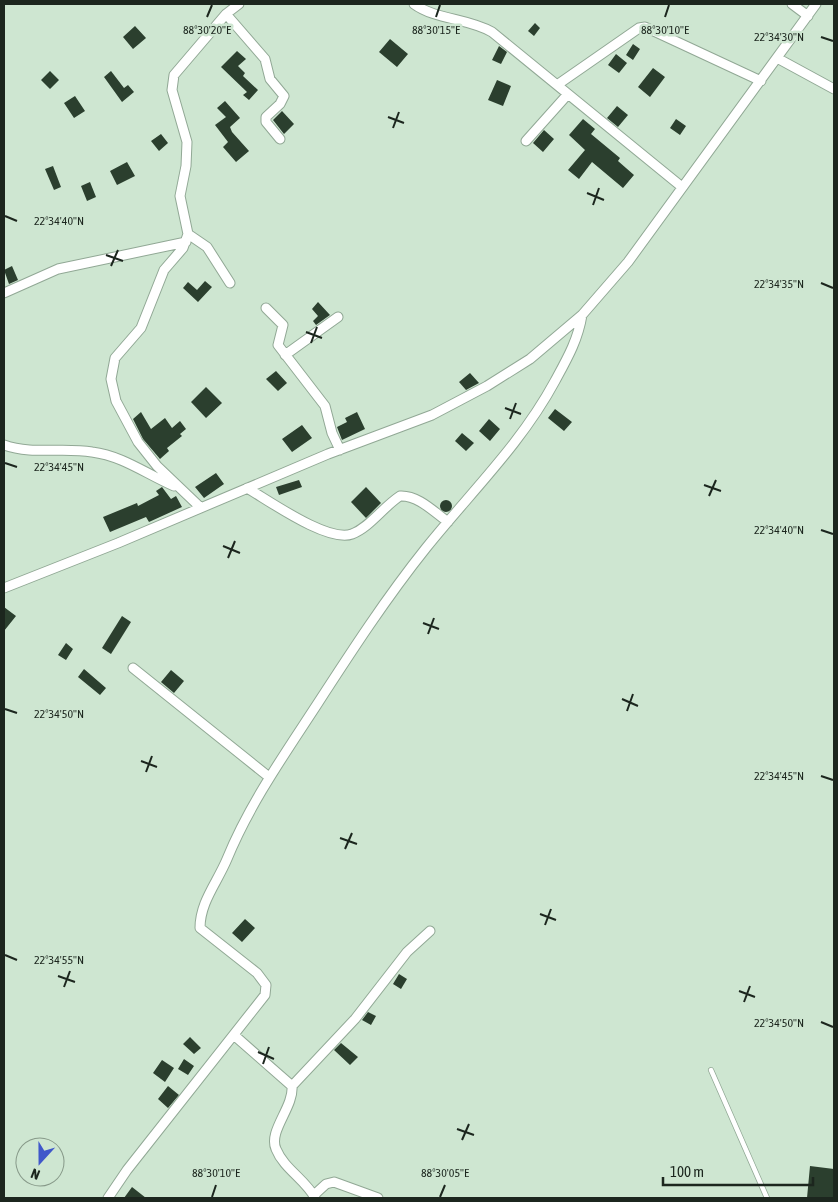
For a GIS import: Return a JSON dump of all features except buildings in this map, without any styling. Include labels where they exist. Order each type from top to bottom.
[{"type":"street","points":[[201,508],[157,466],[138,442],[116,400],[110,379],[115,358],[141,328],[164,270],[187,238],[180,196],[186,166],[187,142],[172,90],[174,75],[226,14],[239,4]]},
{"type":"street","points":[[414,4],[432,12],[481,26],[505,41],[682,187]]},
{"type":"street","points":[[792,4],[808,16]]},
{"type":"street","points":[[4,588],[340,450],[432,415],[456,404],[530,359],[582,315],[628,262],[816,4]]},
{"type":"street","points":[[226,14],[264,58],[270,79],[282,93],[283,100],[266,117],[266,122],[280,139]]},
{"type":"street","points":[[558,85],[640,28],[645,27],[761,81]]},
{"type":"street","points":[[777,58],[834,89]]},
{"type":"street","points":[[526,141],[568,94]]},
{"type":"street","points":[[4,293],[58,268],[187,238],[207,247],[230,283]]},
{"type":"street","points":[[266,308],[283,325],[278,345],[325,406],[332,433],[340,450]]},
{"type":"street","points":[[108,1198],[127,1170],[261,1004],[265,995],[266,985],[257,973],[200,928],[200,917],[205,900],[223,867],[236,837],[269,777],[382,607],[448,522],[495,470],[533,420],[572,350],[579,334],[582,315]]},
{"type":"street","points":[[285,355],[338,317]]},
{"type":"street","points":[[4,445],[21,448],[80,450],[103,454],[126,461],[181,489]]},
{"type":"street","points":[[247,488],[317,528],[343,536],[362,529],[400,496],[408,496],[418,500],[448,522]]},
{"type":"street","points":[[133,668],[269,777]]},
{"type":"street","points":[[378,1198],[334,1182],[326,1184],[314,1197],[276,1149],[274,1139],[290,1103],[292,1086],[355,1019],[406,952],[430,931]]},
{"type":"street","points":[[234,1036],[292,1086]]},
{"type":"lane","points":[[711,1070],[768,1198]]}]
